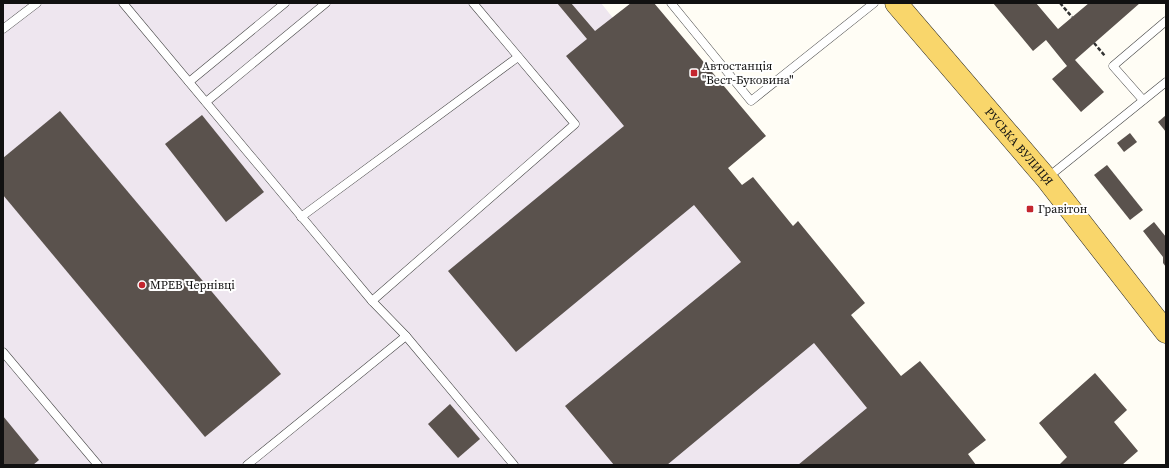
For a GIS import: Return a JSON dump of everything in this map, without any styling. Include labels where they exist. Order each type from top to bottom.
[{"type":"main road","name":"РУСЬКА ВУЛИЦЯ","points":[[896,3],[1046,178],[1166,332]]},
{"type":"lane","points":[[3,29],[37,3]]},
{"type":"lane","points":[[123,3],[372,301],[406,336],[514,465]]},
{"type":"lane","points":[[189,82],[285,3]]},
{"type":"lane","points":[[206,102],[326,3]]},
{"type":"lane","points":[[372,301],[575,124],[473,3]]},
{"type":"lane","points":[[671,3],[751,101],[874,3]]},
{"type":"lane","points":[[1143,100],[1112,66],[1166,22]]},
{"type":"lane","points":[[301,217],[518,57]]},
{"type":"lane","points":[[1046,178],[1166,82]]},
{"type":"lane","points":[[247,465],[406,336]]},
{"type":"lane","points":[[3,352],[98,465]]},
{"type":"path","points":[[1060,3],[1072,17]]},
{"type":"path","points":[[1094,43],[1112,66]]},
{"type":"shaded area","points":[[3,3],[601,3],[617,23],[729,181],[962,465],[3,465]]},
{"type":"building","points":[[557,3],[571,3],[595,31],[631,3],[654,3],[766,136],[728,168],[742,185],[753,177],[793,226],[798,221],[865,303],[851,315],[901,376],[920,361],[986,440],[968,454],[976,465],[798,465],[867,408],[814,343],[667,465],[614,465],[565,406],[741,262],[694,205],[516,352],[448,271],[624,126],[566,56],[587,39]]},
{"type":"building","points":[[993,3],[1036,3],[1058,29],[1089,3],[1140,3],[1075,60],[1104,92],[1081,112],[1052,79],[1067,66],[1046,40],[1033,51]]},
{"type":"building","name":"МРЕВ Чернівці","points":[[60,111],[281,374],[205,437],[3,195],[3,158]]},
{"type":"building","points":[[202,115],[264,192],[226,222],[165,144]]},
{"type":"building","points":[[1166,115],[1166,132],[1158,122]]},
{"type":"building","points":[[1130,133],[1137,142],[1124,152],[1117,143]]},
{"type":"building","points":[[1107,165],[1143,210],[1130,220],[1094,175]]},
{"type":"building","points":[[1154,222],[1166,237],[1166,267],[1163,263],[1163,257],[1143,231]]},
{"type":"building","points":[[1095,373],[1127,410],[1114,422],[1138,451],[1122,465],[1059,465],[1067,457],[1039,423]]},
{"type":"building","points":[[450,404],[480,439],[458,458],[428,424]]},
{"type":"building","points":[[3,416],[39,460],[33,465],[3,465]]},
{"type":"place","name":"Автостанція \"Вест-Буковина\"","points":[[694,73]]},
{"type":"place","name":"Гравітон","points":[[1030,209]]},
{"type":"place","name":"МРЕВ Чернівці","points":[[142,285]]}]
